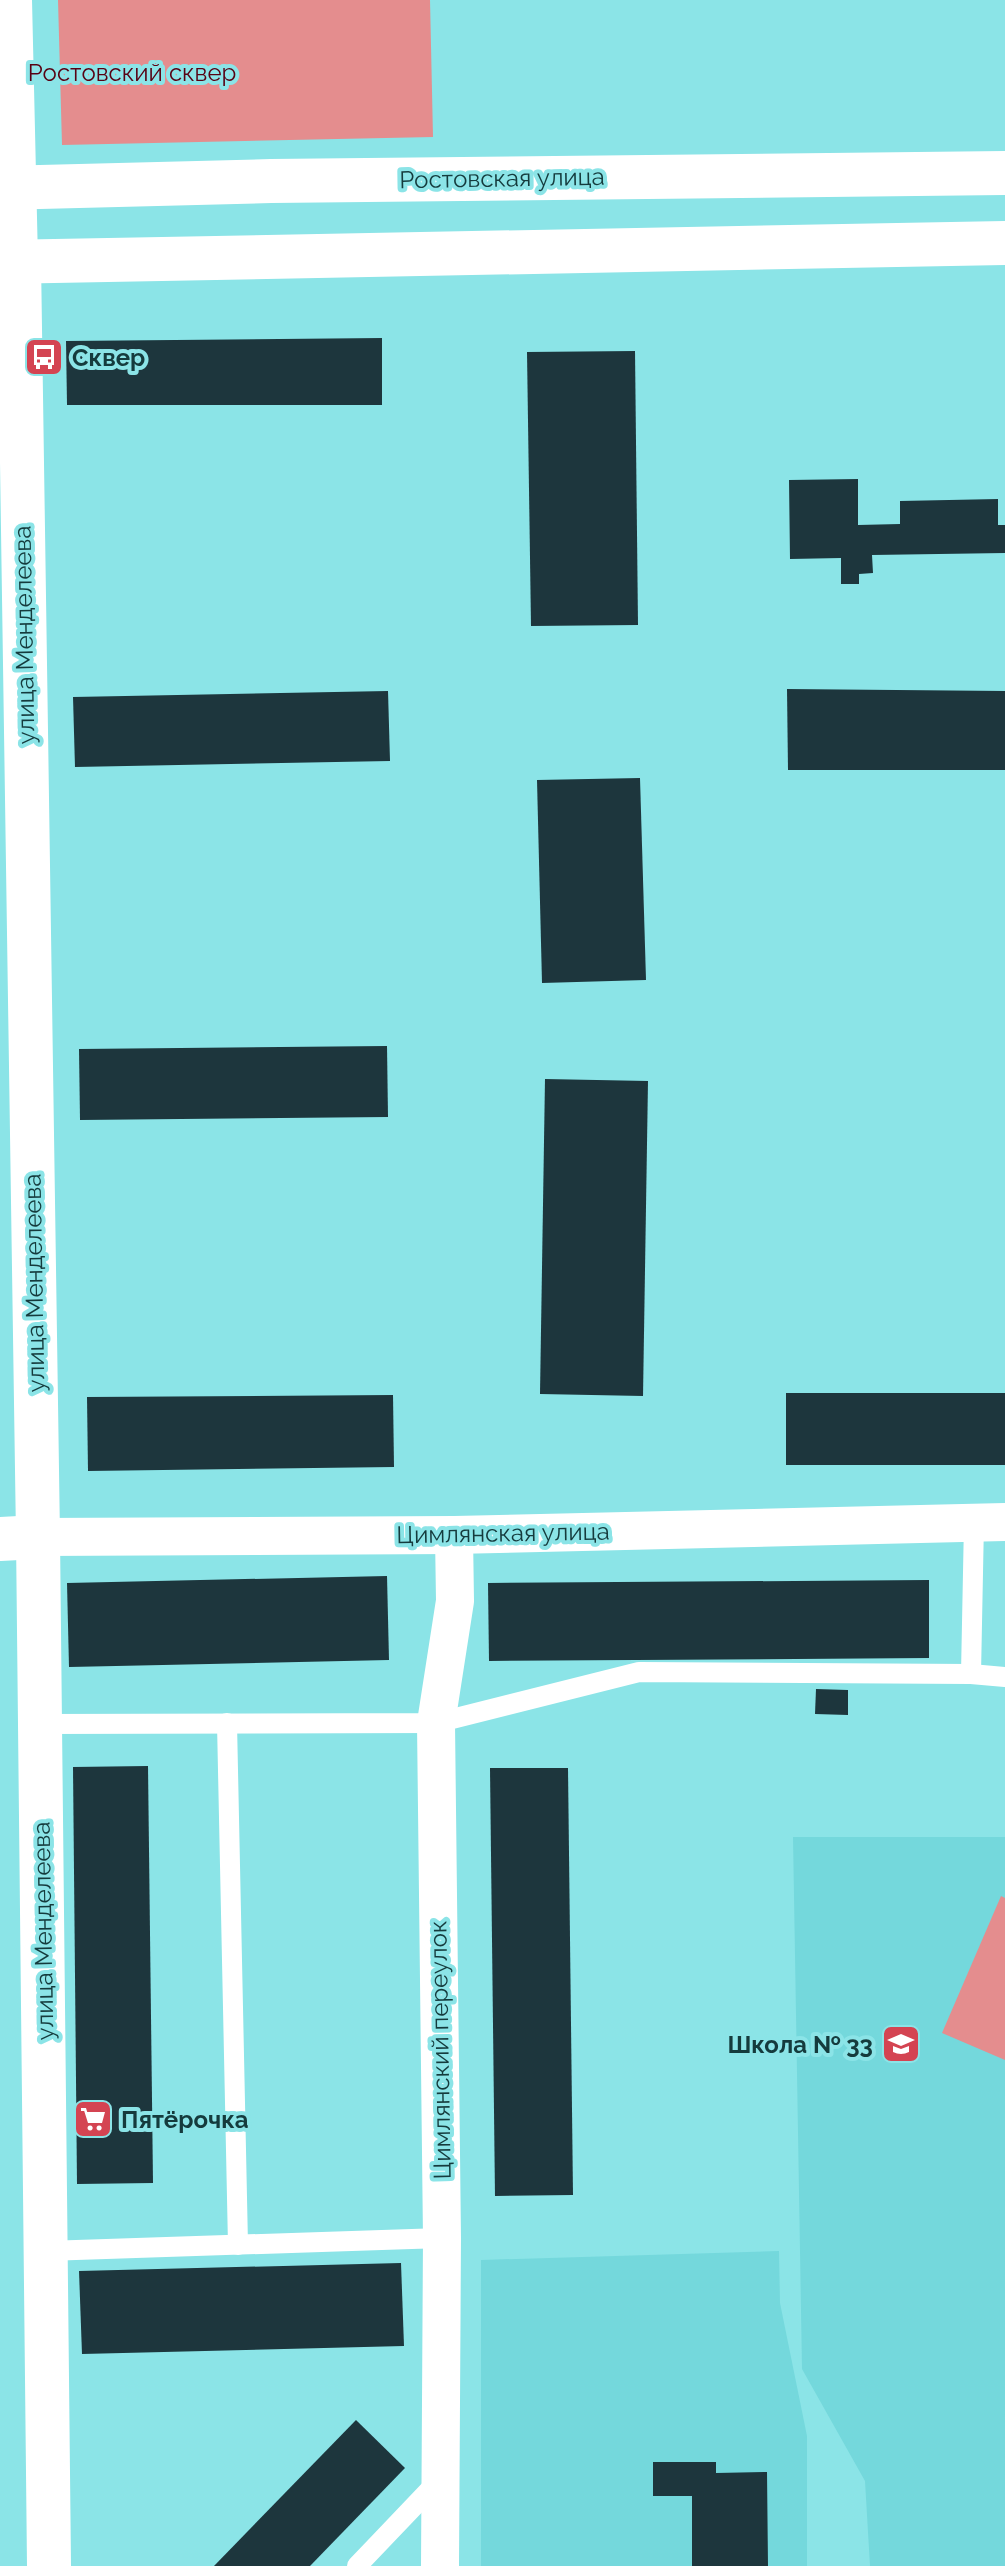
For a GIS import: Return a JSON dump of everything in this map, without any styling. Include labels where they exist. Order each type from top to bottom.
[{"type":"street","name":"улица Менделеева","points":[[13,0],[9,188],[19,1538],[40,1724],[49,2566]]},
{"type":"street","name":"Ростовская улица","points":[[9,188],[271,181],[1005,173]]},
{"type":"street","points":[[10,262],[1005,243]]},
{"type":"street","name":"Цимлянская улица","points":[[19,1538],[454,1535],[989,1522]]},
{"type":"street","name":"Цимлянский переулок","points":[[440,2566],[442,2238],[436,1723],[455,1601],[454,1535]]},
{"type":"lane","points":[[971,1674],[989,1522]]},
{"type":"lane","points":[[40,1724],[436,1723],[639,1672],[971,1674],[1005,1677]]},
{"type":"lane","points":[[227,1723],[238,2245]]},
{"type":"lane","points":[[46,2251],[442,2238]]},
{"type":"lane","points":[[357,2566],[440,2478]]},
{"type":"shaded area","name":"Школа № 33","points":[[793,1837],[1005,1837],[1005,2566],[870,2566],[865,2481],[802,2369]]},
{"type":"shaded area","points":[[779,2251],[780,2303],[807,2436],[807,2566],[481,2566],[481,2260]]},
{"type":"green space","name":"Ростовский сквер","points":[[58,0],[430,0],[433,137],[62,145]]},
{"type":"green space","points":[[1001,1896],[1005,1898],[1005,2060],[942,2033]]},
{"type":"building","points":[[382,338],[382,405],[67,405],[66,341]]},
{"type":"building","points":[[635,351],[638,625],[531,626],[527,352]]},
{"type":"building","points":[[858,479],[858,525],[900,524],[900,501],[998,499],[998,525],[1005,525],[1005,553],[872,555],[873,573],[859,574],[859,584],[841,584],[841,558],[790,559],[789,480]]},
{"type":"building","points":[[787,689],[1005,691],[1005,770],[788,770]]},
{"type":"building","points":[[388,691],[390,761],[75,767],[73,697]]},
{"type":"building","points":[[640,778],[646,980],[542,983],[537,780]]},
{"type":"building","points":[[387,1046],[388,1117],[80,1120],[79,1049]]},
{"type":"building","points":[[545,1079],[648,1081],[643,1396],[540,1394]]},
{"type":"building","points":[[786,1393],[1005,1393],[1005,1465],[786,1465]]},
{"type":"building","points":[[393,1395],[394,1467],[88,1471],[87,1397]]},
{"type":"building","points":[[387,1576],[389,1660],[69,1667],[67,1583]]},
{"type":"building","points":[[929,1580],[929,1658],[489,1661],[488,1583]]},
{"type":"building","points":[[816,1689],[848,1690],[848,1715],[815,1714]]},
{"type":"building","points":[[148,1766],[153,2183],[77,2184],[73,1767]]},
{"type":"building","points":[[490,1768],[568,1768],[573,2195],[495,2196]]},
{"type":"building","points":[[401,2263],[404,2346],[82,2354],[79,2271]]},
{"type":"building","points":[[356,2420],[405,2468],[310,2566],[214,2566]]},
{"type":"building","points":[[653,2462],[716,2462],[716,2473],[767,2472],[768,2566],[692,2566],[692,2496],[653,2496]]},
{"type":"place","name":"Сквер","points":[[44,357]]},
{"type":"place","name":"Школа № 33","points":[[901,2044]]},
{"type":"place","name":"Пятёрочка","points":[[93,2119]]}]
